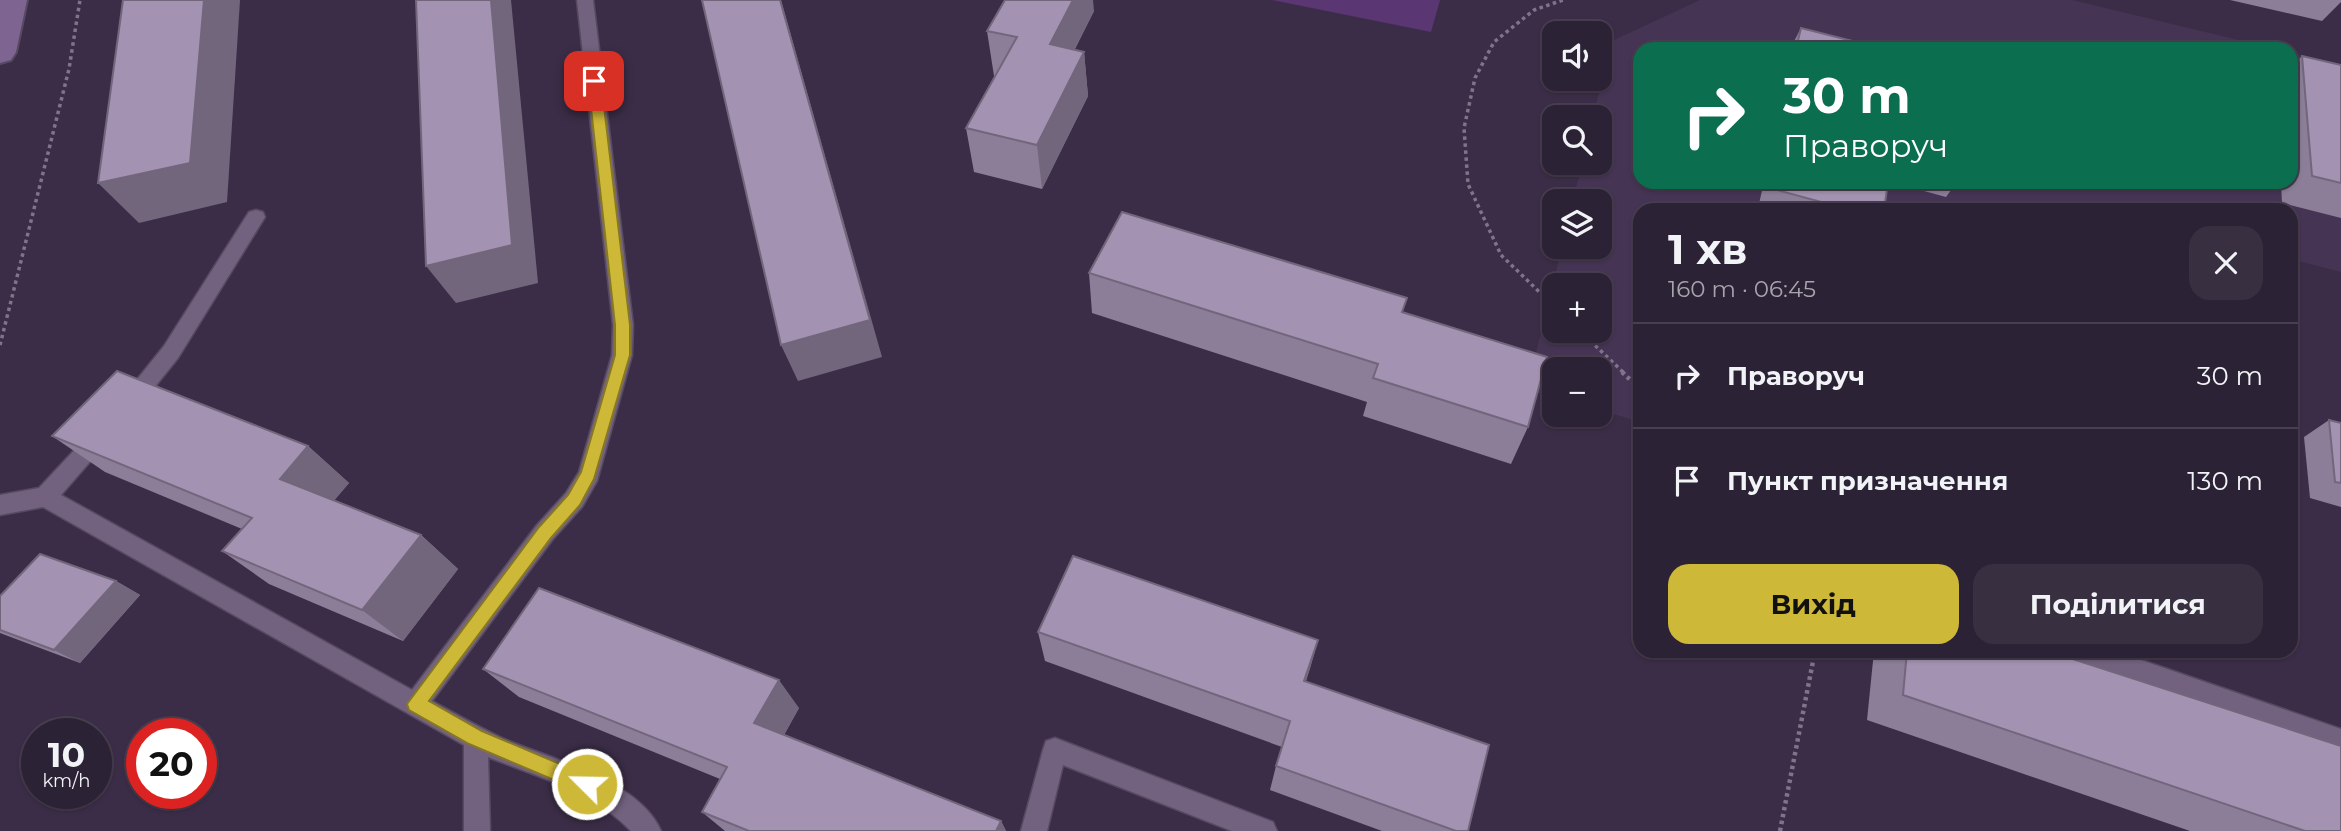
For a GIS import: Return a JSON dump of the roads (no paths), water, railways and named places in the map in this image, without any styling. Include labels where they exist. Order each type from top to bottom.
[{"type":"main road","points":[[0,52],[12,0]]},
{"type":"lane","points":[[416,704],[545,532],[574,500],[589,474],[622,355],[623,325],[585,0]]},
{"type":"lane","points":[[0,505],[45,497],[157,371],[256,217]]},
{"type":"lane","points":[[45,497],[476,737],[609,794],[635,815],[648,831]]},
{"type":"lane","points":[[2103,658],[2341,741]]},
{"type":"lane","points":[[476,737],[477,831]]},
{"type":"lane","points":[[1034,831],[1055,750],[1264,831]]}]
